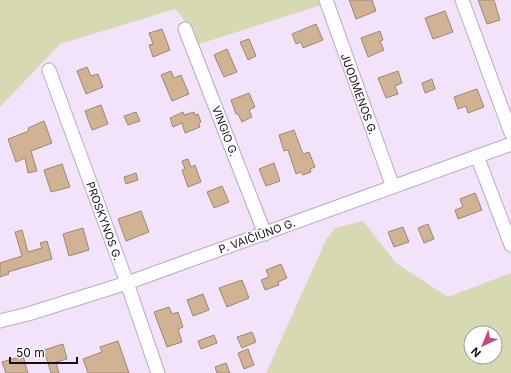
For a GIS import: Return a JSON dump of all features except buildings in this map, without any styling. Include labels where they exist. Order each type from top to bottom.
[{"type":"street","name":"JUODMENOS G.","points":[[326,0],[393,187]]},
{"type":"street","points":[[462,0],[511,133]]},
{"type":"street","name":"VINGIO G.","points":[[185,29],[265,234]]},
{"type":"street","name":"PROSKYNOS G.","points":[[48,70],[127,283],[158,373]]},
{"type":"street","name":"P. VAIČIŪNO G.","points":[[0,321],[28,314],[127,283],[511,144]]},
{"type":"street","points":[[477,156],[511,245]]},
{"type":"green space","points":[[0,0],[323,0],[324,4],[196,45],[189,26],[175,9],[60,44],[0,107]]},
{"type":"green space","points":[[363,221],[396,263],[448,297],[511,273],[511,373],[266,373],[326,240],[335,228]]}]
